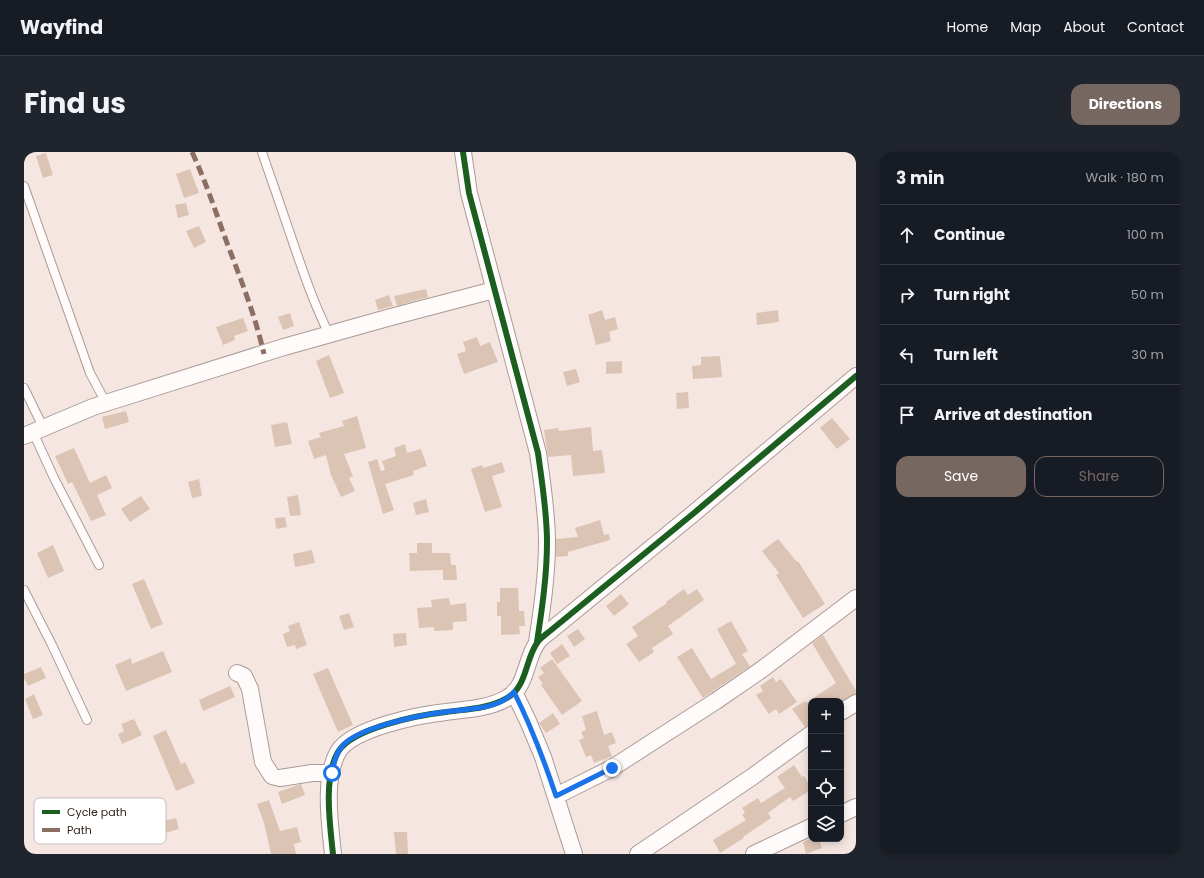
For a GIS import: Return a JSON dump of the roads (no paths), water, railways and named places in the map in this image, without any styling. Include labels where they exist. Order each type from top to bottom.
[{"type":"street","points":[[333,854],[328,799],[337,753],[344,744],[362,734],[388,724],[414,717],[496,705],[509,697],[522,680],[526,666],[537,642],[544,595],[547,542],[538,453],[469,193],[463,152]]},
{"type":"street","points":[[33,431],[93,407],[328,334],[494,290]]},
{"type":"street","points":[[537,642],[559,622],[694,513],[856,376]]},
{"type":"street","points":[[556,796],[612,768],[716,701],[761,670],[856,598]]},
{"type":"street","points":[[237,674],[244,676],[250,689],[263,762],[272,776],[280,778],[312,773],[332,773]]},
{"type":"street","points":[[514,692],[528,720],[543,757],[574,854]]},
{"type":"street","points":[[844,710],[856,703]]},
{"type":"street","points":[[638,854],[671,830],[752,777],[808,736]]},
{"type":"street","points":[[844,813],[856,807]]},
{"type":"street","points":[[754,854],[808,828]]},
{"type":"lane","points":[[262,152],[298,260],[328,334]]},
{"type":"lane","points":[[24,186],[90,372],[106,403]]},
{"type":"lane","points":[[24,388],[33,431],[54,478],[99,565]]},
{"type":"lane","points":[[24,590],[52,645],[87,720]]}]
